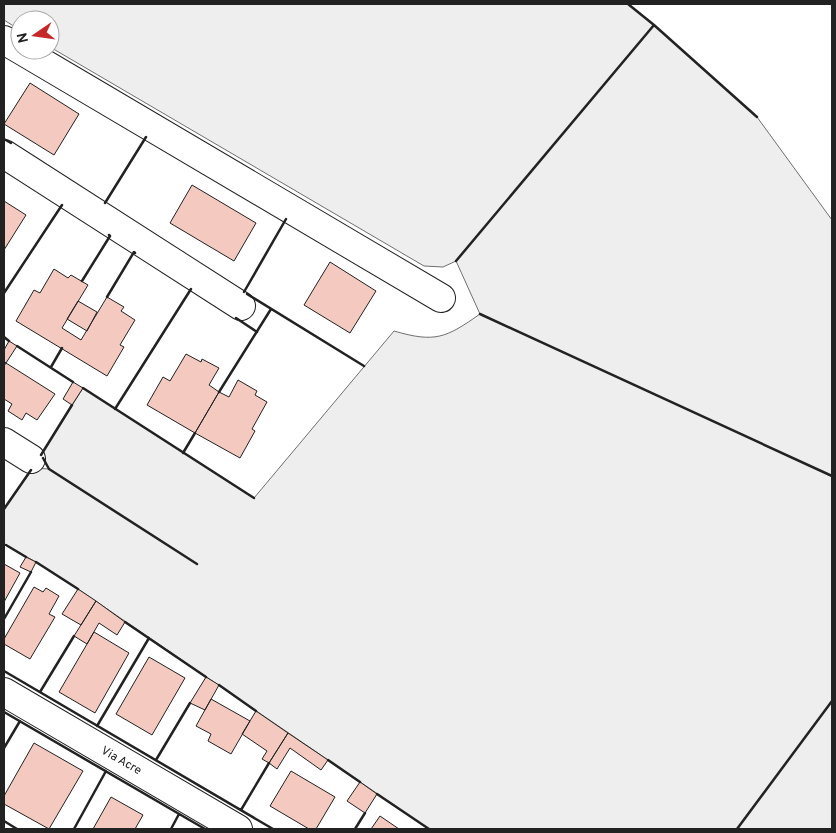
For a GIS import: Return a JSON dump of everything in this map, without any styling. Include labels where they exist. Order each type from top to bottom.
[{"type":"street","points":[[4,40],[441,298]]},
{"type":"street","points":[[4,154],[241,306]]},
{"type":"street","points":[[4,442],[31,459]]},
{"type":"street","name":"Via Acre","points":[[4,692],[238,829]]},
{"type":"shaded area","points":[[4,4],[628,4],[757,117],[832,220],[832,829],[429,829],[78,589],[4,544],[4,509],[33,468],[49,469],[41,455],[83,388],[254,498],[394,331],[420,337],[440,336],[449,333],[480,314],[456,261],[443,267],[424,266],[60,53],[60,10],[10,10],[10,24],[4,20]]},
{"type":"building","points":[[30,83],[79,114],[54,155],[4,124]]},
{"type":"building","points":[[192,185],[256,223],[234,261],[170,223]]},
{"type":"building","points":[[4,201],[26,215],[4,250]]},
{"type":"building","points":[[330,262],[376,291],[350,333],[304,305]]},
{"type":"building","points":[[54,269],[68,278],[71,275],[88,285],[62,328],[81,340],[107,297],[124,307],[121,311],[135,320],[120,345],[124,347],[107,376],[16,321],[34,290],[40,293]]},
{"type":"building","points":[[78,301],[97,312],[87,331],[67,319]]},
{"type":"building","points":[[9,341],[17,346],[6,363],[4,361],[4,350]]},
{"type":"building","points":[[186,354],[201,362],[202,359],[219,368],[209,385],[219,392],[195,433],[147,405],[163,377],[170,381]]},
{"type":"building","points":[[6,363],[55,394],[37,420],[26,413],[22,420],[8,411],[12,404],[4,399],[4,366]]},
{"type":"building","points":[[238,380],[257,391],[255,395],[267,402],[252,429],[255,431],[240,458],[195,433],[219,392],[229,397]]},
{"type":"building","points":[[73,382],[83,388],[72,405],[63,399]]},
{"type":"building","points":[[26,557],[36,562],[31,572],[20,567]]},
{"type":"building","points":[[4,564],[20,573],[4,602]]},
{"type":"building","points":[[34,587],[43,592],[46,588],[59,596],[49,614],[55,617],[30,659],[4,644],[4,639]]},
{"type":"building","points":[[78,589],[96,601],[81,625],[62,614]]},
{"type":"building","points":[[96,601],[125,622],[117,635],[99,623],[87,644],[74,636]]},
{"type":"building","points":[[94,632],[129,653],[95,713],[59,692]]},
{"type":"building","points":[[149,657],[185,678],[152,735],[116,714]]},
{"type":"building","points":[[206,677],[219,685],[205,710],[190,703]]},
{"type":"building","points":[[211,699],[250,721],[231,754],[208,741],[211,734],[196,726]]},
{"type":"building","points":[[256,711],[288,733],[269,763],[262,759],[267,751],[242,734]]},
{"type":"building","points":[[288,733],[328,760],[321,770],[290,748],[277,769],[269,763]]},
{"type":"building","points":[[34,743],[83,771],[49,829],[4,804],[4,796]]},
{"type":"building","points":[[291,771],[335,797],[316,829],[309,829],[270,806]]},
{"type":"building","points":[[360,782],[377,794],[365,813],[347,801]]},
{"type":"building","points":[[111,797],[143,815],[135,829],[93,829]]},
{"type":"building","points":[[380,816],[399,829],[371,829]]},
{"type":"wall","points":[[628,4],[757,117]]},
{"type":"wall","points":[[456,261],[654,25]]},
{"type":"wall","points":[[105,203],[146,137]]},
{"type":"wall","points":[[4,139],[11,143]]},
{"type":"wall","points":[[4,293],[62,205]]},
{"type":"wall","points":[[244,292],[286,219]]},
{"type":"wall","points":[[82,281],[109,235]]},
{"type":"wall","points":[[107,297],[135,253]]},
{"type":"wall","points":[[115,409],[191,289]]},
{"type":"wall","points":[[247,294],[364,366]]},
{"type":"wall","points":[[219,392],[271,309]]},
{"type":"wall","points":[[480,314],[832,476]]},
{"type":"wall","points":[[236,318],[257,332]]},
{"type":"wall","points":[[4,337],[9,341]]},
{"type":"wall","points":[[17,346],[73,382]]},
{"type":"wall","points":[[51,367],[62,348]]},
{"type":"wall","points":[[83,388],[254,498]]},
{"type":"wall","points":[[41,455],[72,405]]},
{"type":"wall","points":[[183,453],[195,433]]},
{"type":"wall","points":[[43,458],[49,469],[197,564]]},
{"type":"wall","points":[[4,509],[31,470]]},
{"type":"wall","points":[[6,545],[26,557]]},
{"type":"wall","points":[[36,562],[78,589]]},
{"type":"wall","points":[[4,619],[31,572]]},
{"type":"wall","points":[[125,622],[206,677]]},
{"type":"wall","points":[[40,692],[74,636]]},
{"type":"wall","points":[[97,726],[149,638]]},
{"type":"wall","points":[[4,671],[273,829]]},
{"type":"wall","points":[[219,685],[256,711]]},
{"type":"wall","points":[[737,829],[832,701]]},
{"type":"wall","points":[[156,760],[190,703]]},
{"type":"wall","points":[[4,712],[205,829]]},
{"type":"wall","points":[[4,748],[20,721]]},
{"type":"wall","points":[[328,760],[360,782]]},
{"type":"wall","points":[[241,810],[269,763]]},
{"type":"wall","points":[[74,829],[106,771]]},
{"type":"wall","points":[[377,794],[429,829]]},
{"type":"wall","points":[[355,829],[365,813]]},
{"type":"wall","points":[[171,829],[179,814]]},
{"type":"wall","points":[[4,821],[17,829]]}]
